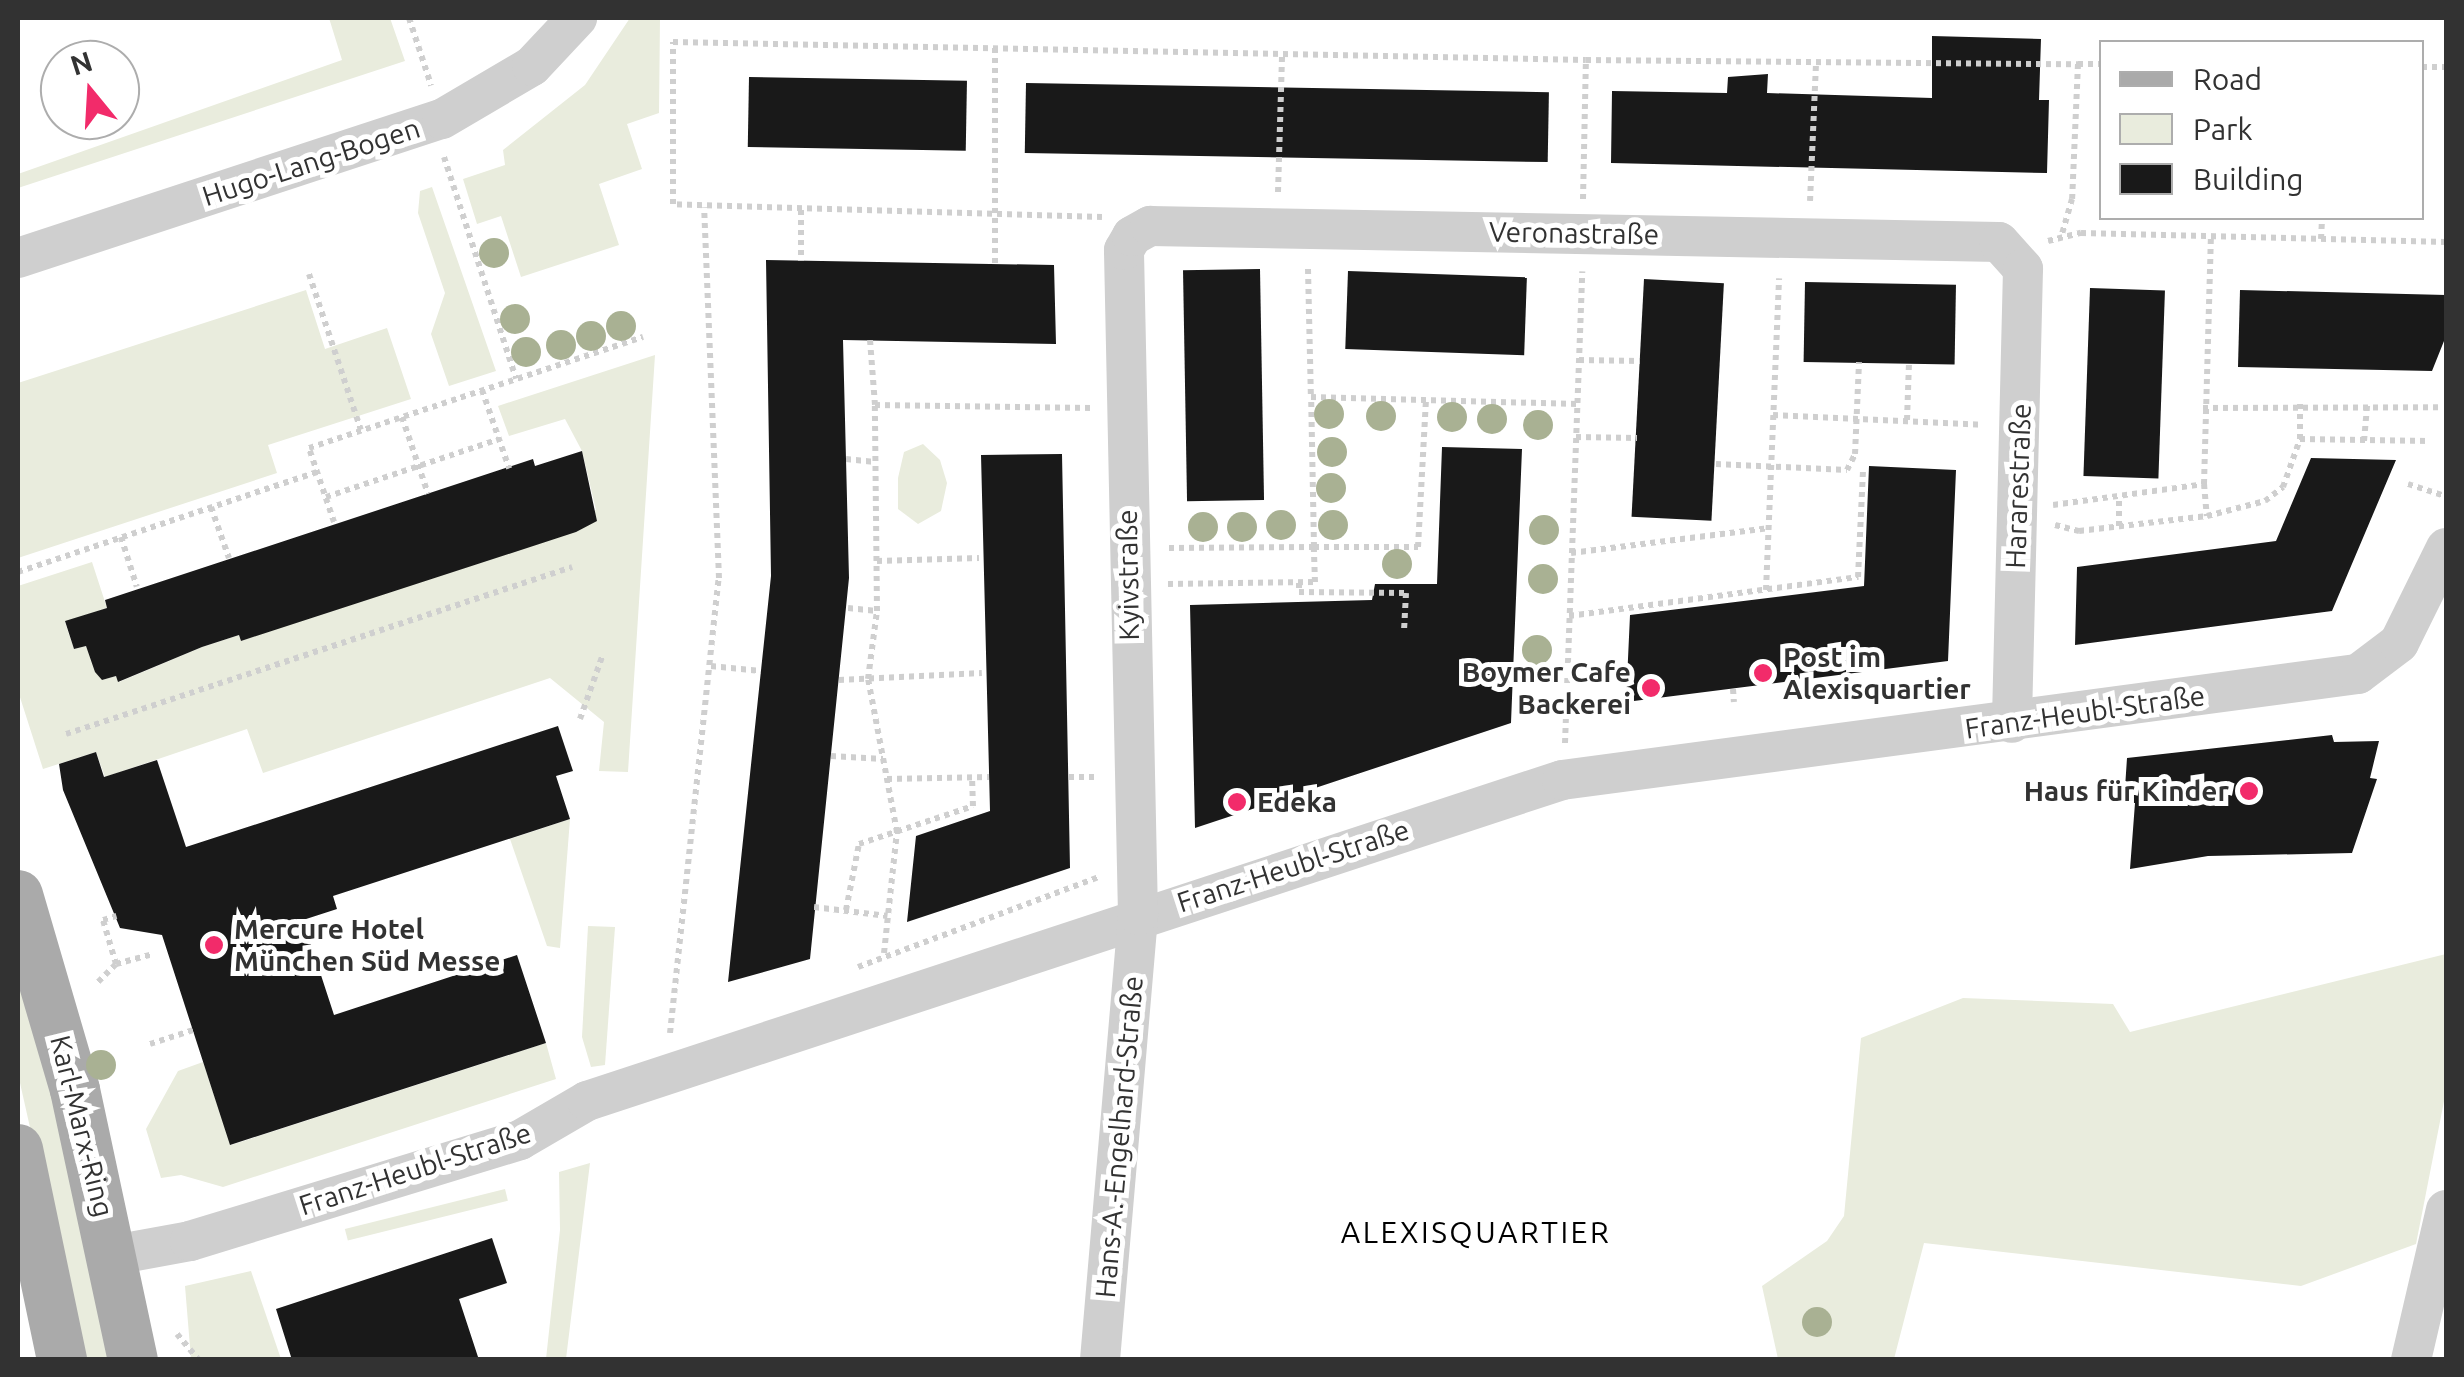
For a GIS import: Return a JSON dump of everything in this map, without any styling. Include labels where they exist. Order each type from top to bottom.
[{"type":"main road","name":"Karl-Marx-Ring","points":[[18,895],[114,1255],[133,1360]]},
{"type":"main road","points":[[18,1149],[62,1360]]},
{"type":"street","name":"Hugo-Lang-Bogen","points":[[18,258],[437,121],[532,66],[576,18]]},
{"type":"street","name":"Veronastraße","points":[[1132,236],[1150,226],[1781,236],[1999,242],[2014,253]]},
{"type":"street","name":"Kyivstraße","points":[[1132,236],[1124,250],[1133,864],[1138,916]]},
{"type":"street","name":"Hararestraße","points":[[2012,722],[2024,269],[2014,253]]},
{"type":"street","name":"Franz-Heubl-Straße","points":[[114,1255],[190,1241],[520,1140],[587,1101],[1138,916],[1562,780],[2358,674],[2399,643],[2446,548]]},
{"type":"street","name":"Hans-A.-Engelhard-Straße","points":[[1100,1360],[1138,916]]},
{"type":"street","points":[[2411,1360],[2446,1210]]},
{"type":"path","points":[[409,18],[516,379]]},
{"type":"path","points":[[1132,236],[1110,218],[1082,214],[674,204],[672,42],[1586,60],[2099,64]]},
{"type":"path","points":[[995,48],[996,266]]},
{"type":"path","points":[[1128,567],[1315,582],[1310,398],[1292,229],[1282,55]]},
{"type":"path","points":[[1583,190],[1586,60]]},
{"type":"path","points":[[1810,195],[1816,62]]},
{"type":"path","points":[[2062,235],[2072,199],[2078,64]]},
{"type":"path","points":[[688,1032],[670,1038],[719,578],[704,207]]},
{"type":"path","points":[[800,210],[801,261]]},
{"type":"path","points":[[2321,239],[2322,220]]},
{"type":"path","points":[[1562,780],[1583,233]]},
{"type":"path","points":[[2014,253],[2062,235],[2446,242]]},
{"type":"path","points":[[1766,590],[1781,236]]},
{"type":"path","points":[[2207,516],[2203,408],[2211,238]]},
{"type":"path","points":[[308,274],[361,430]]},
{"type":"path","points":[[334,522],[309,448],[643,337]]},
{"type":"path","points":[[870,340],[875,405],[877,611],[868,680],[897,832],[884,953]]},
{"type":"path","points":[[1579,360],[1640,361]]},
{"type":"path","points":[[1847,470],[1858,418],[1858,362]]},
{"type":"path","points":[[1907,420],[1909,363]]},
{"type":"path","points":[[482,390],[509,468]]},
{"type":"path","points":[[1310,398],[1576,404]]},
{"type":"path","points":[[1128,567],[1314,547],[1418,547],[1426,400]]},
{"type":"path","points":[[2203,408],[2300,403],[2442,406]]},
{"type":"path","points":[[2072,531],[2207,516],[2265,502],[2283,486],[2300,439],[2300,403]]},
{"type":"path","points":[[875,405],[1126,408]]},
{"type":"path","points":[[2364,441],[2367,405]]},
{"type":"path","points":[[1773,415],[2019,427]]},
{"type":"path","points":[[402,417],[428,494]]},
{"type":"path","points":[[1576,437],[1637,438]]},
{"type":"path","points":[[326,497],[499,439]]},
{"type":"path","points":[[2300,439],[2429,440]]},
{"type":"path","points":[[846,459],[875,462]]},
{"type":"path","points":[[1569,616],[1730,598],[1858,577],[1866,471],[1716,464]]},
{"type":"path","points":[[18,572],[318,472]]},
{"type":"path","points":[[2017,510],[2204,484]]},
{"type":"path","points":[[2408,484],[2446,496]]},
{"type":"path","points":[[2118,526],[2119,496]]},
{"type":"path","points":[[212,507],[229,558]]},
{"type":"path","points":[[1570,553],[1769,528]]},
{"type":"path","points":[[121,537],[138,587]]},
{"type":"path","points":[[877,560],[979,558]]},
{"type":"path","points":[[66,734],[572,567]]},
{"type":"path","points":[[1299,583],[1299,592],[1406,593],[1404,631]]},
{"type":"path","points":[[848,608],[877,611]]},
{"type":"path","points":[[580,719],[603,654]]},
{"type":"path","points":[[711,666],[761,671]]},
{"type":"path","points":[[840,680],[982,673]]},
{"type":"path","points":[[1732,689],[1734,702]]},
{"type":"path","points":[[831,756],[884,759]]},
{"type":"path","points":[[887,779],[989,777]]},
{"type":"path","points":[[846,910],[859,844],[973,806],[972,778]]},
{"type":"path","points":[[851,971],[884,953],[1133,864]]},
{"type":"path","points":[[814,908],[887,916]]},
{"type":"path","points":[[116,916],[102,920],[116,964]]},
{"type":"path","points":[[98,982],[116,964],[153,954]]},
{"type":"path","points":[[150,1044],[193,1030]]},
{"type":"path","points":[[177,1334],[199,1360]]},
{"type":"green space","points":[[329,18],[390,18],[405,61],[18,188],[18,174],[115,140],[140,140],[140,131],[342,60]]},
{"type":"green space","points":[[630,18],[660,18],[659,113],[627,124],[642,169],[599,184],[619,245],[521,277],[501,216],[477,224],[463,179],[505,165],[503,150],[585,85]]},
{"type":"green space","points":[[432,187],[496,371],[449,386],[431,334],[445,293],[418,213],[420,191]]},
{"type":"green space","points":[[306,290],[325,349],[387,328],[411,399],[268,445],[277,473],[18,558],[18,383]]},
{"type":"green space","points":[[655,355],[628,772],[599,771],[604,722],[550,678],[263,773],[247,729],[105,777],[96,752],[43,769],[18,691],[18,586],[92,562],[107,608],[65,622],[74,649],[86,646],[102,680],[116,676],[119,682],[202,647],[239,635],[241,641],[596,510],[582,451],[565,419],[509,436],[498,406]]},
{"type":"green space","points":[[923,444],[940,460],[947,483],[941,511],[918,524],[898,509],[898,478],[904,452]]},
{"type":"green space","points":[[570,819],[560,948],[547,946],[510,839]]},
{"type":"green space","points":[[588,926],[615,927],[605,1065],[591,1067],[582,1037]]},
{"type":"green space","points":[[2446,954],[2446,1091],[2416,1244],[2301,1286],[1924,1243],[1894,1359],[1778,1359],[1762,1286],[1827,1241],[1844,1216],[1861,1038],[1963,998],[2113,1004],[2130,1032]]},
{"type":"green space","points":[[18,964],[113,1359],[82,1359],[18,1074]]},
{"type":"green space","points":[[546,1043],[556,1079],[223,1187],[181,1175],[161,1178],[146,1129],[178,1071],[203,1062],[231,1145]]},
{"type":"green space","points":[[590,1163],[566,1359],[546,1359],[560,1230],[559,1172]]},
{"type":"green space","points":[[505,1189],[508,1201],[348,1241],[345,1229]]},
{"type":"green space","points":[[251,1271],[281,1359],[191,1359],[185,1286]]},
{"type":"building","points":[[1932,36],[2041,39],[2039,100],[2049,100],[2047,173],[1611,163],[1612,91],[1727,93],[1728,77],[1768,74],[1767,93],[1932,98]]},
{"type":"building","points":[[749,77],[967,81],[966,151],[748,147]]},
{"type":"building","points":[[1026,83],[1549,92],[1548,162],[1025,153]]},
{"type":"building","points":[[766,260],[1054,265],[1056,344],[843,340],[849,578],[810,959],[728,982],[771,576]]},
{"type":"building","points":[[1260,269],[1264,500],[1187,501],[1183,270]]},
{"type":"building","points":[[1348,271],[1527,277],[1524,355],[1345,349]]},
{"type":"building","points":[[1644,279],[1724,283],[1711,521],[1632,517]]},
{"type":"building","points":[[1805,282],[1956,285],[1955,365],[1804,362]]},
{"type":"building","points":[[2090,288],[2165,291],[2158,479],[2083,476]]},
{"type":"building","points":[[2240,290],[2446,295],[2446,336],[2432,371],[2238,367]]},
{"type":"building","points":[[1442,447],[1522,449],[1511,723],[1195,828],[1190,605],[1372,600],[1375,584],[1437,584]]},
{"type":"building","points":[[582,451],[597,521],[576,532],[241,641],[239,635],[202,647],[118,682],[116,676],[102,680],[86,646],[74,649],[65,621],[107,608],[105,600],[533,459],[535,466]]},
{"type":"building","points":[[1062,454],[1070,868],[907,922],[916,836],[990,811],[981,455]]},
{"type":"building","points":[[2311,458],[2396,460],[2332,611],[2075,645],[2077,567],[2276,541]]},
{"type":"building","points":[[1869,466],[1956,470],[1948,661],[1626,702],[1630,615],[1864,586]]},
{"type":"building","name":"Mercure Hotel München Süd Messe","points":[[558,726],[573,771],[556,776],[570,819],[333,896],[337,909],[303,920],[334,1015],[517,955],[546,1043],[230,1145],[162,935],[120,928],[63,790],[59,764],[96,752],[104,777],[157,760],[186,847]]},
{"type":"building","name":"Haus für Kinder","points":[[2332,735],[2334,742],[2379,741],[2370,778],[2377,779],[2352,853],[2208,856],[2130,869],[2135,803],[2124,803],[2127,758]]},
{"type":"building","points":[[492,1238],[507,1283],[459,1299],[479,1360],[292,1360],[276,1309]]},
{"type":"place","name":"Post im Alexisquartier","points":[[1763,673]]},
{"type":"place","name":"Boymer Cafe Backerei","points":[[1651,688]]},
{"type":"place","name":"Haus für Kinder","points":[[2249,791]]},
{"type":"place","name":"Edeka","points":[[1237,802]]},
{"type":"place","name":"Mercure Hotel München Süd Messe","points":[[214,945]]},
{"type":"district","name":"ALEXISQUARTIER","points":[[1476,1232]]}]
